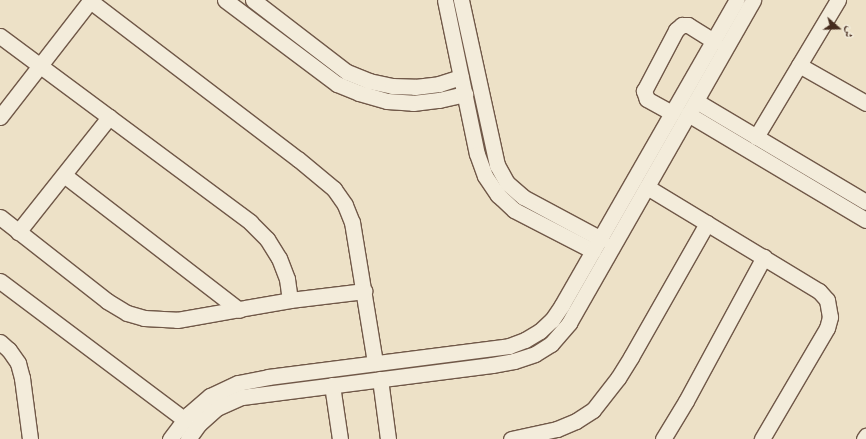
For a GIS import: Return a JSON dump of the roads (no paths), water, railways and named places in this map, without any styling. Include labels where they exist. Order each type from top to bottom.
[{"type":"street","points":[[0,117],[89,0],[268,135],[334,189],[345,205],[352,222],[375,363]]},
{"type":"street","points":[[225,0],[337,84],[360,94],[387,101],[413,103],[439,100],[465,94]]},
{"type":"street","points":[[252,0],[347,72],[369,81],[392,86],[416,87],[439,84],[461,77]]},
{"type":"street","points":[[445,0],[477,154],[485,176],[498,195],[514,210],[597,245]]},
{"type":"street","points":[[461,0],[497,165],[500,171],[507,183],[524,197],[597,245]]},
{"type":"street","points":[[170,439],[185,420],[210,396],[238,383],[268,377],[509,346],[525,340],[544,327],[562,306],[738,0]]},
{"type":"street","points":[[188,439],[199,424],[217,408],[242,397],[492,365],[514,361],[535,354],[551,344],[564,330],[754,0]]},
{"type":"street","points":[[756,137],[838,0]]},
{"type":"street","points":[[672,114],[647,98],[644,91],[676,30],[682,25],[688,25],[714,41]]},
{"type":"street","points":[[0,36],[250,222],[267,239],[279,258],[287,278],[290,300]]},
{"type":"street","points":[[799,65],[865,100]]},
{"type":"street","points":[[696,101],[866,202]]},
{"type":"street","points":[[688,114],[866,220]]},
{"type":"street","points":[[18,232],[109,117]]},
{"type":"street","points":[[64,175],[239,310]]},
{"type":"street","points":[[647,187],[819,290],[827,300],[830,317],[827,328],[762,439]]},
{"type":"street","points":[[0,217],[107,301],[127,314],[144,318],[177,320],[290,300],[364,291]]},
{"type":"street","points":[[515,439],[557,429],[576,421],[593,410],[604,398],[631,358],[707,223]]},
{"type":"street","points":[[663,439],[686,401],[764,257]]},
{"type":"street","points":[[0,281],[185,420]]},
{"type":"street","points":[[0,342],[9,350],[18,363],[22,378],[30,439]]},
{"type":"street","points":[[490,348],[492,365]]},
{"type":"street","points":[[380,379],[388,439]]},
{"type":"street","points":[[332,385],[340,439]]}]
